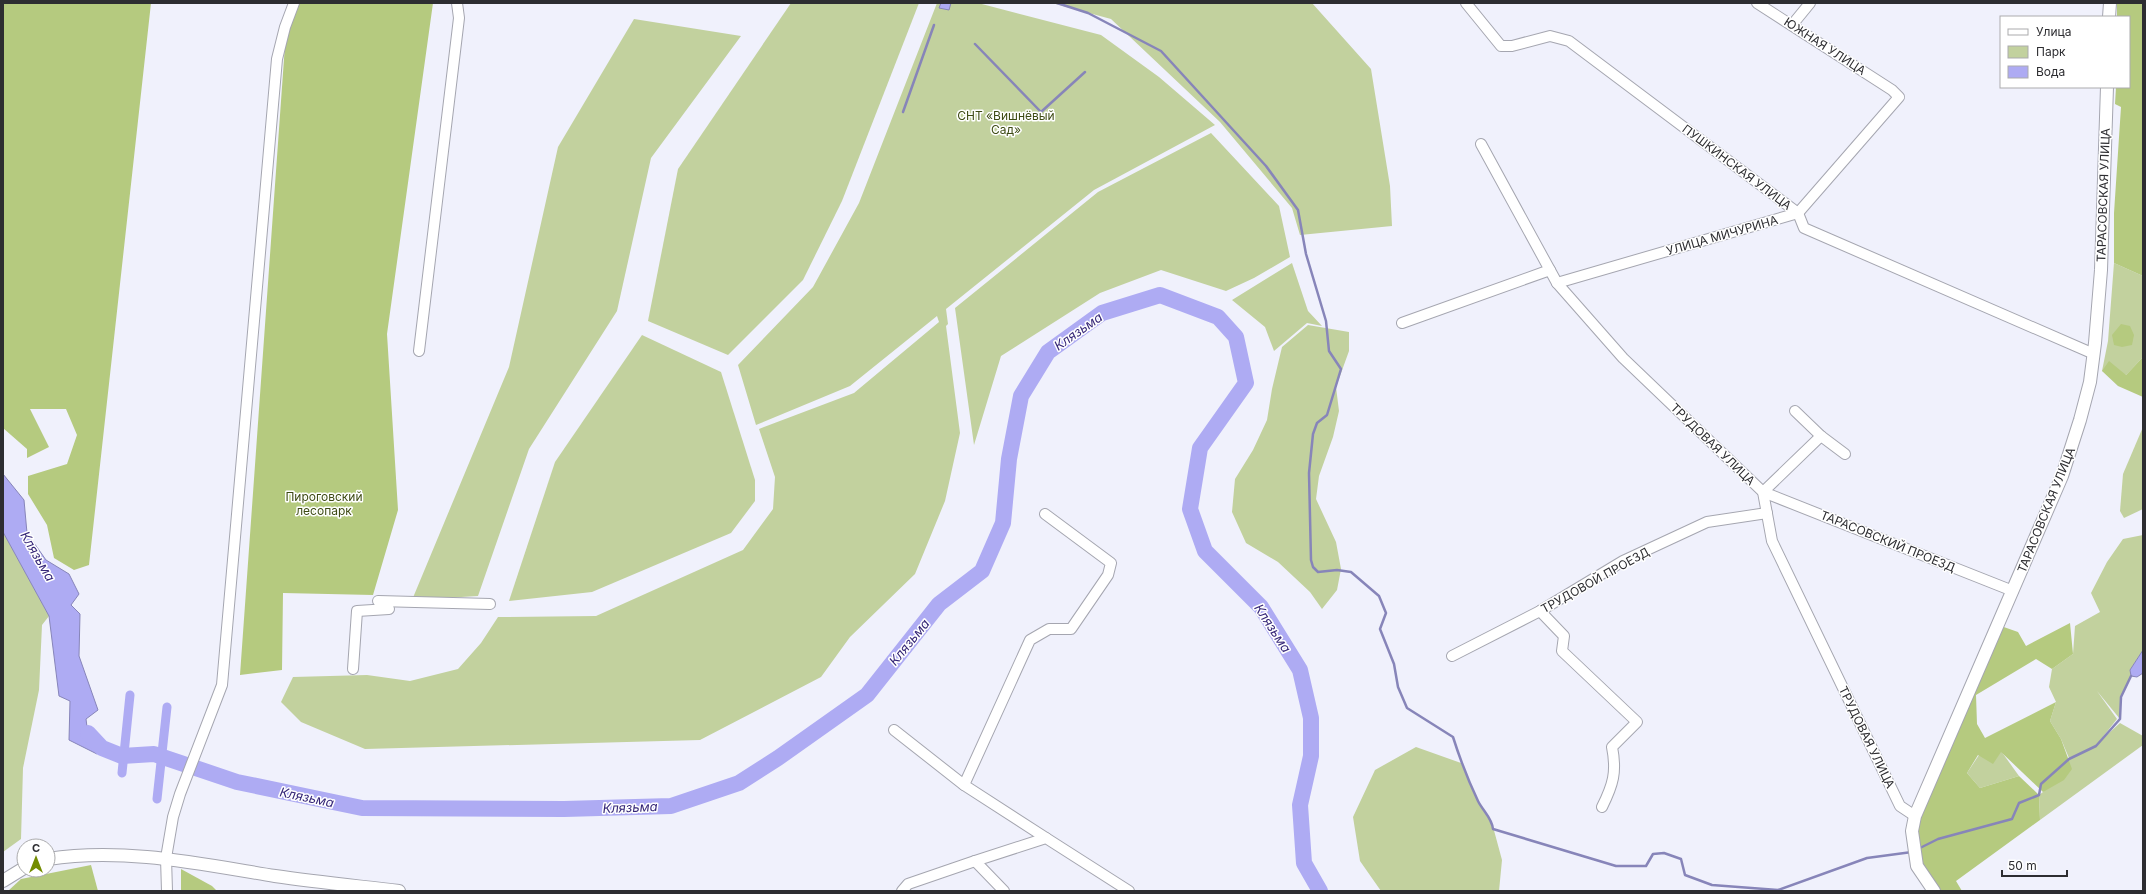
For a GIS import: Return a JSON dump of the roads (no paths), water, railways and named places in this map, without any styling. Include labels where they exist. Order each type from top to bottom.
[{"type":"main road","points":[[2109,16],[2110,3]]},
{"type":"main road","name":"ТАРАСОВСКАЯ УЛИЦА","points":[[1934,891],[1916,855],[1912,831],[1915,816],[2062,476],[2086,397],[2094,354],[2101,270],[2107,88]]},
{"type":"main road","points":[[56,858],[73,855],[166,858],[294,879],[399,891]]},
{"type":"main road","points":[[3,881],[16,873]]},
{"type":"street","points":[[167,891],[166,858],[173,817],[180,794],[222,685],[277,59],[294,3]]},
{"type":"street","points":[[419,351],[459,18],[457,3]]},
{"type":"street","name":"ПУШКИНСКАЯ УЛИЦА","points":[[1466,3],[1501,46],[1512,46],[1550,36],[1570,41],[1798,213],[1804,228],[2094,354]]},
{"type":"street","name":"ЮЖНАЯ УЛИЦА","points":[[1757,3],[1892,90],[1899,97],[1798,213]]},
{"type":"street","points":[[1792,25],[1810,3]]},
{"type":"street","name":"ТРУДОВАЯ УЛИЦА","points":[[1481,144],[1557,283],[1623,358],[1763,492],[1772,541],[1900,806],[1915,816]]},
{"type":"street","name":"УЛИЦА МИЧУРИНА","points":[[1557,283],[1798,213]]},
{"type":"street","points":[[1402,323],[1550,270]]},
{"type":"street","points":[[1795,411],[1821,436],[1845,454]]},
{"type":"street","points":[[1763,492],[1821,436]]},
{"type":"street","name":"ТАРАСОВСКИЙ ПРОЕЗД","points":[[1763,492],[2013,591]]},
{"type":"street","name":"ТРУДОВОЙ ПРОЕЗД","points":[[1452,656],[1540,611],[1623,561],[1707,522],[1767,513]]},
{"type":"street","points":[[964,785],[1030,640],[1049,629],[1071,629],[1108,575],[1111,563],[1045,514]]},
{"type":"street","points":[[378,601],[490,604]]},
{"type":"street","points":[[353,669],[356,611],[389,609]]},
{"type":"street","points":[[1540,611],[1564,636],[1562,650],[1637,722],[1612,747],[1615,759],[1613,783],[1602,808]]},
{"type":"street","points":[[894,730],[964,785],[1129,891]]},
{"type":"street","points":[[902,891],[908,884],[1046,838]]},
{"type":"street","points":[[975,861],[1004,891]]},
{"type":"water","points":[[941,3],[951,3],[949,10],[939,8]]},
{"type":"water","points":[[3,474],[24,500],[27,533],[46,560],[69,574],[79,594],[71,605],[80,614],[79,656],[98,710],[86,719],[87,727],[105,744],[97,754],[69,740],[70,701],[59,696],[49,616],[3,532]]},
{"type":"water","points":[[2143,650],[2143,673],[2137,677],[2131,676],[2130,670]]},
{"type":"waterway","points":[[1057,3],[1088,13],[1161,51],[1266,166],[1298,210],[1306,254],[1326,321],[1329,351],[1341,369],[1327,415],[1317,423],[1313,434],[1309,473],[1311,560],[1313,567],[1318,572],[1337,570],[1351,572],[1379,596],[1386,613],[1380,629],[1394,664],[1398,687],[1407,708],[1453,737],[1471,785],[1478,801],[1491,821],[1493,829],[1616,866],[1646,866],[1653,854],[1664,853],[1681,859],[1685,875],[1712,885],[1778,890],[1867,858],[1912,852]]},
{"type":"waterway","points":[[903,112],[934,25]]},
{"type":"waterway","points":[[975,44],[1041,112],[1085,72]]},
{"type":"waterway","name":"Клязьма","points":[[88,733],[102,748],[122,756],[154,754],[237,782],[362,808],[564,809],[671,806],[739,783],[778,758],[867,695],[939,604],[982,571],[1003,523],[1009,459],[1021,396],[1048,352],[1102,313],[1160,295],[1218,317],[1236,337],[1246,383],[1200,448],[1190,509],[1205,551],[1261,607],[1300,670],[1311,718],[1311,756],[1300,805],[1304,863],[1320,891]]},
{"type":"waterway","points":[[1918,849],[1938,839],[2012,819],[2019,803],[2039,795],[2041,784],[2069,759],[2096,746],[2120,719],[2121,697],[2131,676]]},
{"type":"waterway","points":[[122,773],[130,695]]},
{"type":"waterway","name":"Клязьма","points":[[157,799],[167,707]]},
{"type":"park label","name":"СНТ «Вишнёвый Сад»","points":[[1006,122]]},
{"type":"park label","name":"Пироговский лесопарк","points":[[324,503]]}]
